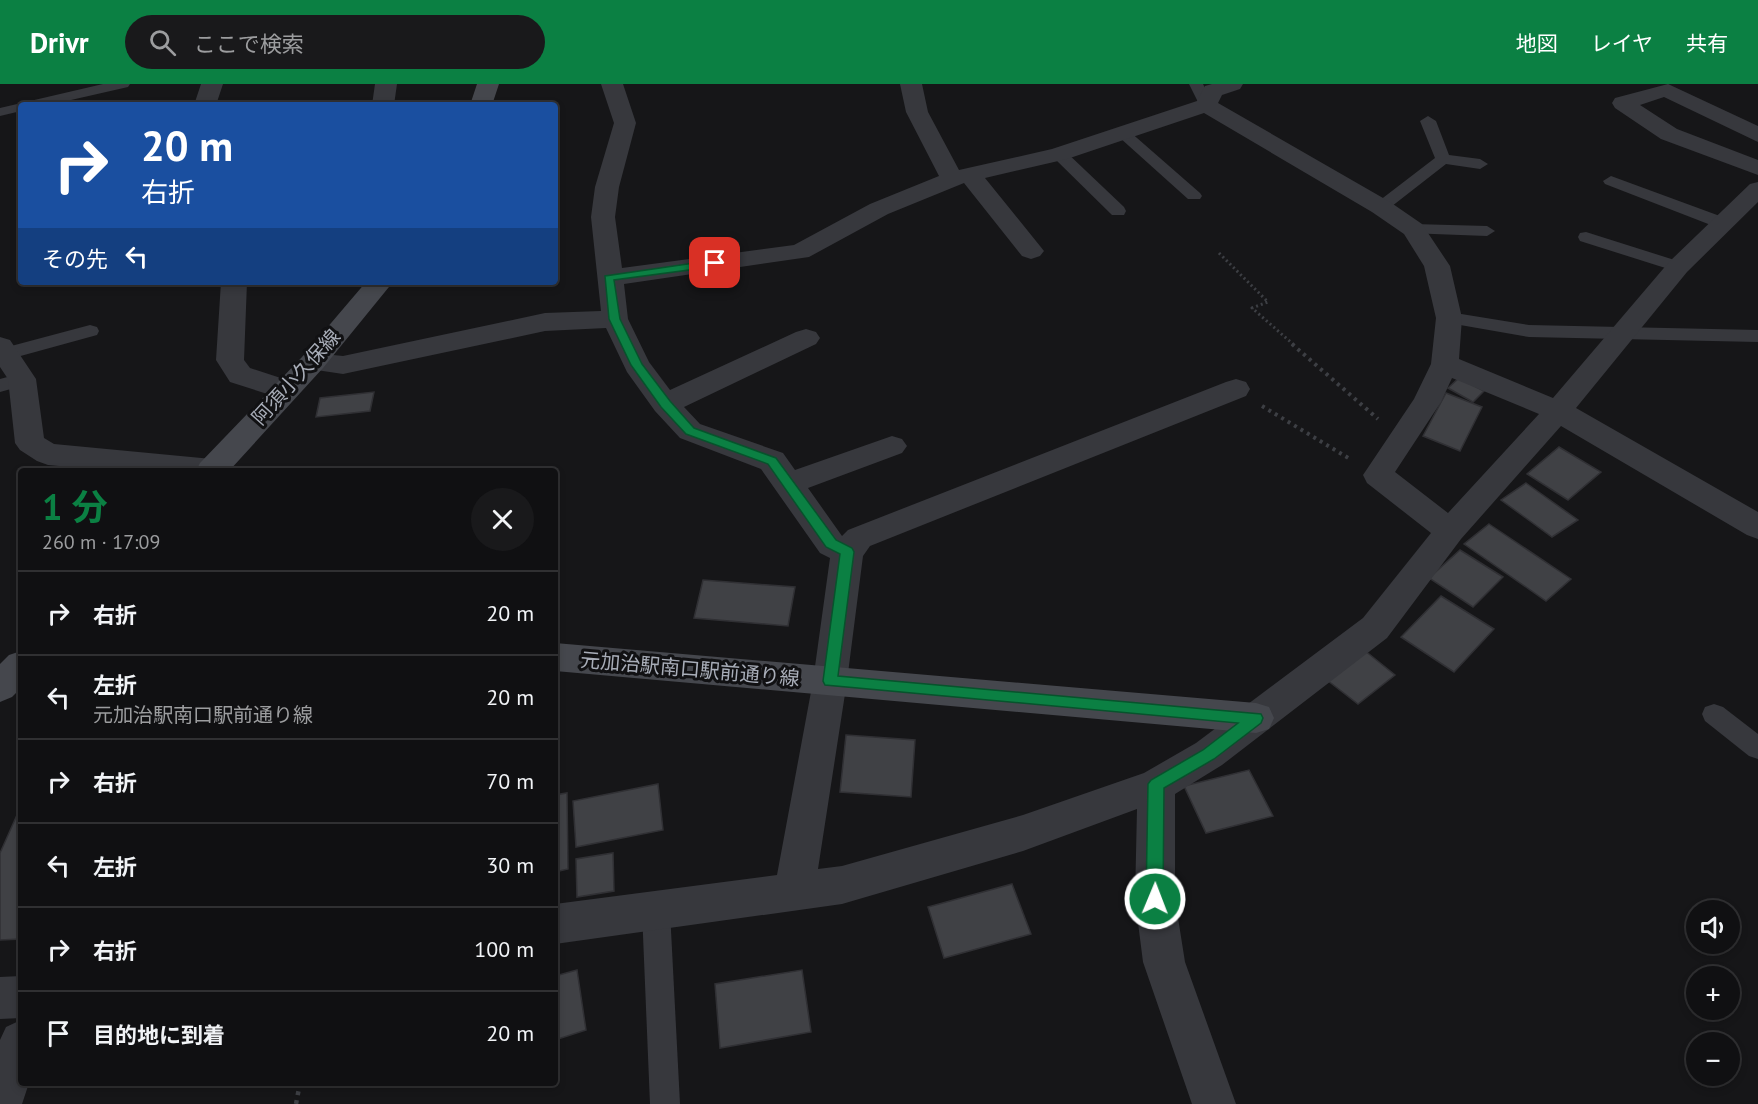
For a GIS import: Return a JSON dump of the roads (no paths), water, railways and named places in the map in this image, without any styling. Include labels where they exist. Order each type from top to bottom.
[{"type":"street","points":[[206,102],[212,84]]},
{"type":"street","points":[[383,102],[386,84]]},
{"type":"street","points":[[482,102],[488,84]]},
{"type":"street","points":[[612,84],[625,123],[607,187],[603,217],[615,319],[637,365],[665,404],[690,431],[772,461],[831,543],[847,552]]},
{"type":"street","points":[[911,84],[917,112],[961,178],[1031,251]]},
{"type":"street","points":[[609,278],[800,252],[879,209],[961,178],[1059,154],[1124,134],[1201,94],[1232,84]]},
{"type":"street","points":[[1758,135],[1666,90],[1623,103],[1669,134],[1758,168]]},
{"type":"street","points":[[1201,94],[1413,229],[1437,266],[1449,318],[1445,364],[1427,402],[1378,475],[1450,531]]},
{"type":"street","points":[[558,924],[842,885],[1023,833],[1156,784],[1209,754],[1375,628],[1450,531],[1558,411],[1678,267],[1758,189]]},
{"type":"street","points":[[234,285],[230,360],[240,375],[286,390]]},
{"type":"street","name":"阿須小久保線","points":[[214,468],[313,362],[377,285]]},
{"type":"street","points":[[313,362],[343,365],[545,322],[615,319]]},
{"type":"street","points":[[665,404],[806,338]]},
{"type":"street","points":[[3,350],[30,443],[48,454],[182,468]]},
{"type":"street","points":[[1445,364],[1558,411],[1758,527]]},
{"type":"street","points":[[794,893],[830,681],[847,552],[859,538],[1236,389]]},
{"type":"street","points":[[788,484],[892,446]]},
{"type":"street","name":"元加治駅南口駅前通り線","points":[[558,657],[1256,718]]},
{"type":"street","points":[[0,687],[18,668]]},
{"type":"street","points":[[1156,784],[1155,899],[1164,962],[1214,1104]]},
{"type":"street","points":[[0,998],[18,997]]},
{"type":"street","points":[[0,1103],[18,1051]]},
{"type":"lane","points":[[42,102],[123,84]]},
{"type":"lane","points":[[0,112],[18,108]]},
{"type":"lane","points":[[1428,121],[1443,159]]},
{"type":"lane","points":[[1124,134],[1194,196]]},
{"type":"lane","points":[[1059,154],[1118,211]]},
{"type":"lane","points":[[1381,207],[1443,159],[1480,164]]},
{"type":"lane","points":[[1611,182],[1722,223]]},
{"type":"lane","points":[[1413,229],[1487,231]]},
{"type":"lane","points":[[1586,237],[1678,267]]},
{"type":"lane","points":[[1449,318],[1529,331],[1623,335],[1758,336]]},
{"type":"lane","points":[[3,350],[90,331]]},
{"type":"lane","points":[[1714,714],[1758,748]]},
{"type":"lane","points":[[656,911],[665,1104]]}]
